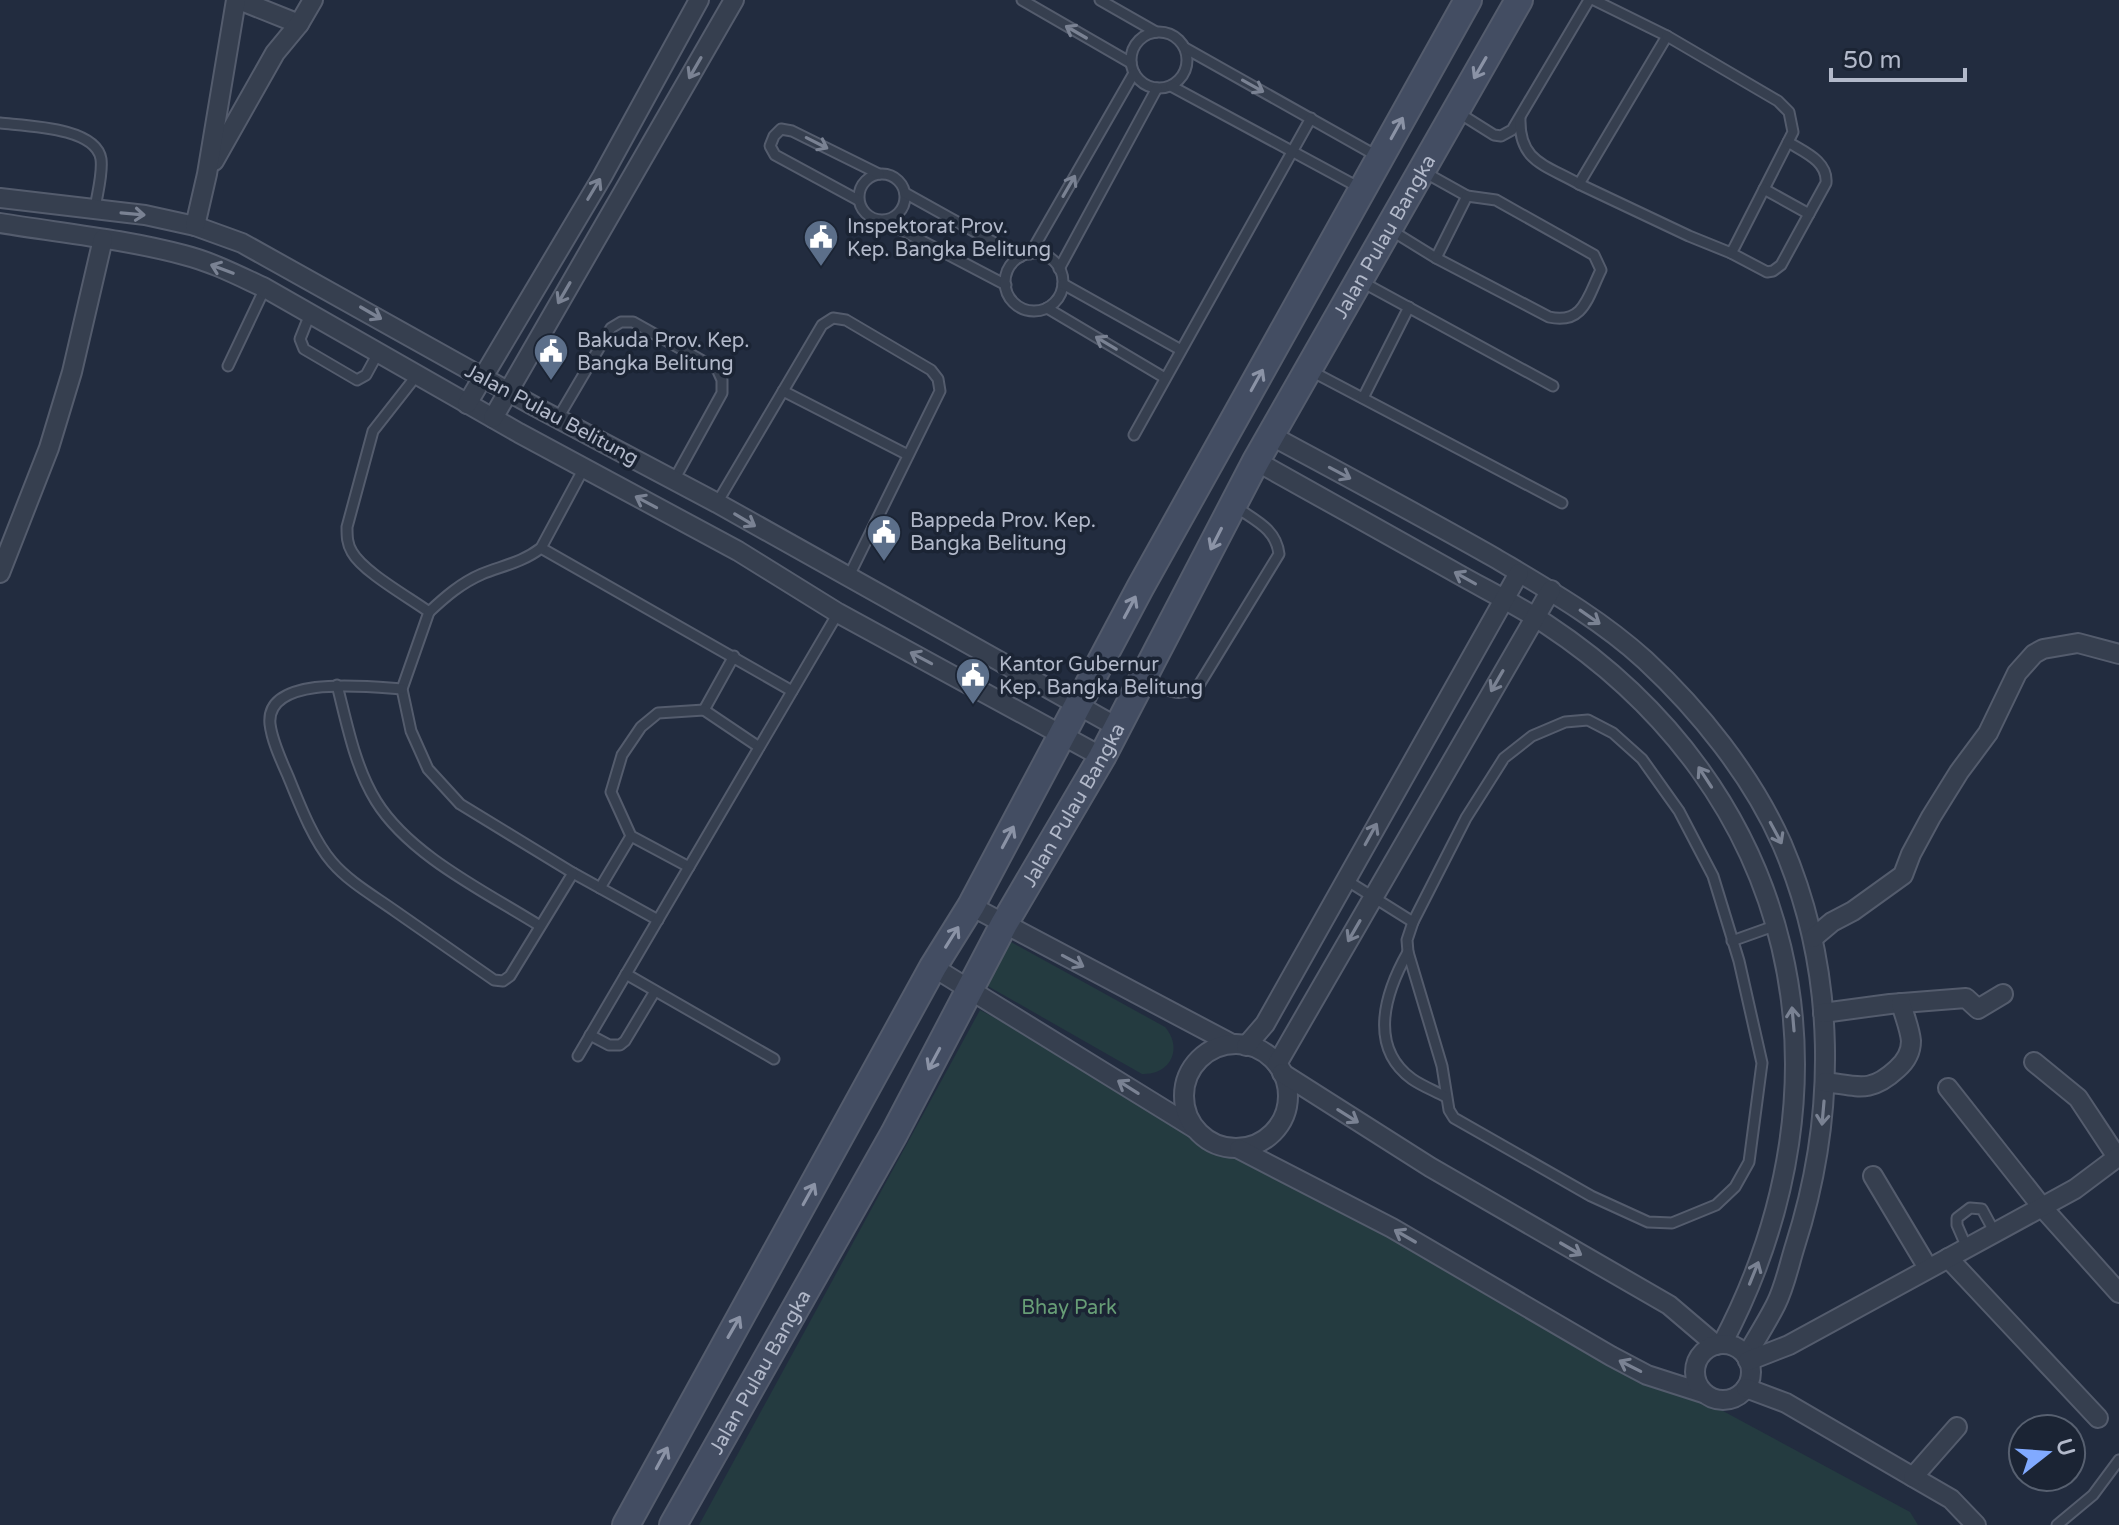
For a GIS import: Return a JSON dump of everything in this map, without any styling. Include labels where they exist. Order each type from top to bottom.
[{"type":"main road","name":"Jalan Pulau Bangka","points":[[626,1525],[933,967],[971,906],[1140,588],[1468,0]]},
{"type":"main road","name":"Jalan Pulau Bangka","points":[[673,1525],[894,1134],[1004,924],[1102,757],[1256,461],[1517,1]]},
{"type":"street","points":[[195,226],[237,0],[299,24]]},
{"type":"street","points":[[207,174],[275,53],[299,24],[313,0]]},
{"type":"street","points":[[467,404],[602,177],[699,0]]},
{"type":"street","points":[[493,418],[734,0]]},
{"type":"street","name":"Jalan Pulau Belitung","points":[[0,198],[145,215],[195,226],[255,250],[1117,727]]},
{"type":"street","name":"Jalan Pulau Belitung","points":[[0,223],[187,256],[230,271],[738,551],[838,613],[1102,757]]},
{"type":"street","points":[[0,573],[49,448],[72,372],[103,239]]},
{"type":"street","points":[[1272,436],[1551,590],[1604,627],[1645,660],[1683,699],[1751,788],[1781,842],[1813,938],[1823,1013],[1823,1120],[1803,1220],[1777,1302],[1747,1358]]},
{"type":"street","points":[[1256,461],[1534,617],[1602,667],[1686,748],[1744,843],[1775,925],[1791,998],[1797,1064],[1794,1124],[1784,1178],[1765,1247],[1741,1306],[1719,1345],[1702,1353],[1695,1368],[1695,1378],[1703,1393]]},
{"type":"street","points":[[1194,1128],[1184,1100],[1186,1079],[1204,1055],[1222,1046],[1239,1045],[1265,1024],[1519,573]]},
{"type":"street","points":[[1239,1149],[1259,1143],[1281,1123],[1288,1093],[1280,1069],[1373,897],[1551,590]]},
{"type":"street","points":[[1813,938],[1903,875],[1931,817],[1988,733],[2017,673],[2034,654],[2043,649],[2078,643],[2119,654]]},
{"type":"street","points":[[933,967],[1219,1146],[1239,1149],[1392,1228],[1647,1375],[1723,1401],[1739,1396],[1746,1388],[1751,1372],[1747,1358],[1738,1348],[1719,1345],[1669,1305],[1430,1167],[1280,1069],[1262,1051],[1239,1045],[971,906]]},
{"type":"street","points":[[1823,1013],[1966,998],[1978,1009],[2003,994]]},
{"type":"street","points":[[1825,1082],[1865,1087],[1877,1085],[1903,1063],[1910,1051],[1911,1039],[1901,1003]]},
{"type":"street","points":[[1747,1358],[1789,1345],[1995,1233],[2075,1189],[2118,1156],[2078,1098],[2034,1062]]},
{"type":"street","points":[[1948,1088],[2042,1207],[2119,1293]]},
{"type":"street","points":[[1873,1176],[1928,1268]]},
{"type":"street","points":[[1948,1258],[2098,1418]]},
{"type":"street","points":[[1746,1388],[1786,1403],[1951,1499],[1976,1525]]},
{"type":"street","points":[[1913,1477],[1957,1427]]},
{"type":"lane","points":[[1022,0],[1133,68]]},
{"type":"lane","points":[[1100,0],[1156,32]]},
{"type":"lane","points":[[1456,110],[1494,135],[1501,136],[1512,130],[1591,0],[1667,36],[1778,101],[1789,112],[1792,122],[1793,132],[1731,253]]},
{"type":"lane","points":[[1185,48],[1186,70],[1181,79],[1171,86],[1157,88],[1141,82],[1133,68],[1132,52],[1137,43],[1145,35],[1166,33],[1176,37],[1185,48],[1381,158]]},
{"type":"lane","points":[[1579,184],[1667,36]]},
{"type":"lane","points":[[1006,285],[884,221],[867,216],[858,200],[775,155],[770,146],[774,136],[781,129],[792,131],[879,174],[896,179],[905,193],[1025,255],[1041,254],[1051,259],[1059,269],[1063,284],[1056,301],[1036,311],[1016,305],[1009,296],[1006,274],[1011,264],[1025,255],[1133,68]]},
{"type":"lane","points":[[1171,86],[1363,189]]},
{"type":"lane","points":[[1059,269],[1157,88]]},
{"type":"lane","points":[[1134,435],[1311,118]]},
{"type":"lane","points":[[1520,119],[1521,141],[1528,155],[1579,184],[1767,272],[1781,265],[1826,183],[1826,171],[1820,163],[1788,142]]},
{"type":"lane","points":[[0,123],[71,134],[88,140],[97,148],[101,161],[95,211]]},
{"type":"lane","points":[[1388,229],[1436,258],[1549,317],[1561,320],[1578,315],[1601,270],[1594,255],[1496,200],[1467,196],[1421,171]]},
{"type":"lane","points":[[858,200],[863,183],[879,174]]},
{"type":"lane","points":[[1764,189],[1809,214]]},
{"type":"lane","points":[[884,221],[899,213],[904,205],[905,193]]},
{"type":"lane","points":[[1436,258],[1467,196]]},
{"type":"lane","points":[[1359,280],[1553,386]]},
{"type":"lane","points":[[1063,284],[1181,350]]},
{"type":"lane","points":[[228,366],[265,288]]},
{"type":"lane","points":[[1363,398],[1409,307]]},
{"type":"lane","points":[[1047,308],[1165,378]]},
{"type":"lane","points":[[310,314],[300,339],[304,349],[357,380],[366,375],[378,353]]},
{"type":"lane","points":[[717,503],[822,325],[833,318],[846,320],[931,370],[938,379],[940,391],[848,578]]},
{"type":"lane","points":[[558,418],[611,328],[621,322],[633,322],[717,369],[722,380],[722,393],[674,480]]},
{"type":"lane","points":[[1308,369],[1562,503]]},
{"type":"lane","points":[[417,375],[373,431],[347,527],[352,553],[362,565],[429,612]]},
{"type":"lane","points":[[783,391],[908,455]]},
{"type":"lane","points":[[584,468],[541,548],[531,556],[478,576],[454,589],[429,612],[402,689],[411,731],[428,769],[460,804],[573,873],[658,920]]},
{"type":"lane","points":[[1143,679],[1178,693],[1188,693],[1199,685],[1279,554],[1277,541],[1270,532],[1234,505]]},
{"type":"lane","points":[[541,548],[792,691]]},
{"type":"lane","points":[[578,1056],[838,613]]},
{"type":"lane","points":[[704,710],[734,656]]},
{"type":"lane","points":[[402,689],[337,685],[300,689],[273,708],[270,722],[281,759],[304,816],[332,862],[365,890],[494,980],[503,981],[510,976],[573,873]]},
{"type":"lane","points":[[337,685],[359,766],[376,801],[402,835],[449,869],[540,926]]},
{"type":"lane","points":[[689,867],[631,836],[611,792],[622,755],[641,727],[658,713],[704,710],[759,747]]},
{"type":"lane","points":[[1588,720],[1613,733],[1642,759],[1679,811],[1713,876],[1732,941],[1762,1063],[1749,1162],[1735,1187],[1716,1205],[1672,1223],[1648,1222],[1591,1196],[1454,1118],[1449,1110],[1442,1066],[1408,952],[1407,940],[1413,922],[1466,818],[1504,758],[1532,736],[1565,722],[1588,720]]},
{"type":"lane","points":[[600,888],[631,836]]},
{"type":"lane","points":[[1346,880],[1413,922]]},
{"type":"lane","points":[[1732,941],[1775,925]]},
{"type":"lane","points":[[1408,952],[1393,978],[1385,1003],[1387,1042],[1398,1066],[1412,1079],[1446,1097]]},
{"type":"lane","points":[[626,974],[774,1059]]},
{"type":"lane","points":[[590,1035],[609,1045],[620,1045],[655,991]]},
{"type":"lane","points":[[1967,1248],[1957,1218],[1970,1208],[1982,1209],[1995,1233]]},
{"type":"lane","points":[[2057,1525],[2093,1495],[2119,1460]]},
{"type":"green space","points":[[1011,942],[1165,1027],[1173,1043],[1167,1065],[1152,1073],[1142,1074],[986,985]]},
{"type":"green space","name":"Bhay Park","points":[[980,1010],[1910,1512],[1918,1525],[699,1525]]},
{"type":"place","name":"Inspektorat Prov. Kep. Bangka Belitung","points":[[821,268]]},
{"type":"place","name":"Bakuda Prov. Kep. Bangka Belitung","points":[[551,382]]},
{"type":"place","name":"Bappeda Prov. Kep. Bangka Belitung","points":[[884,563]]},
{"type":"place","name":"Kantor Gubernur Kep. Bangka Belitung","points":[[973,706]]}]
